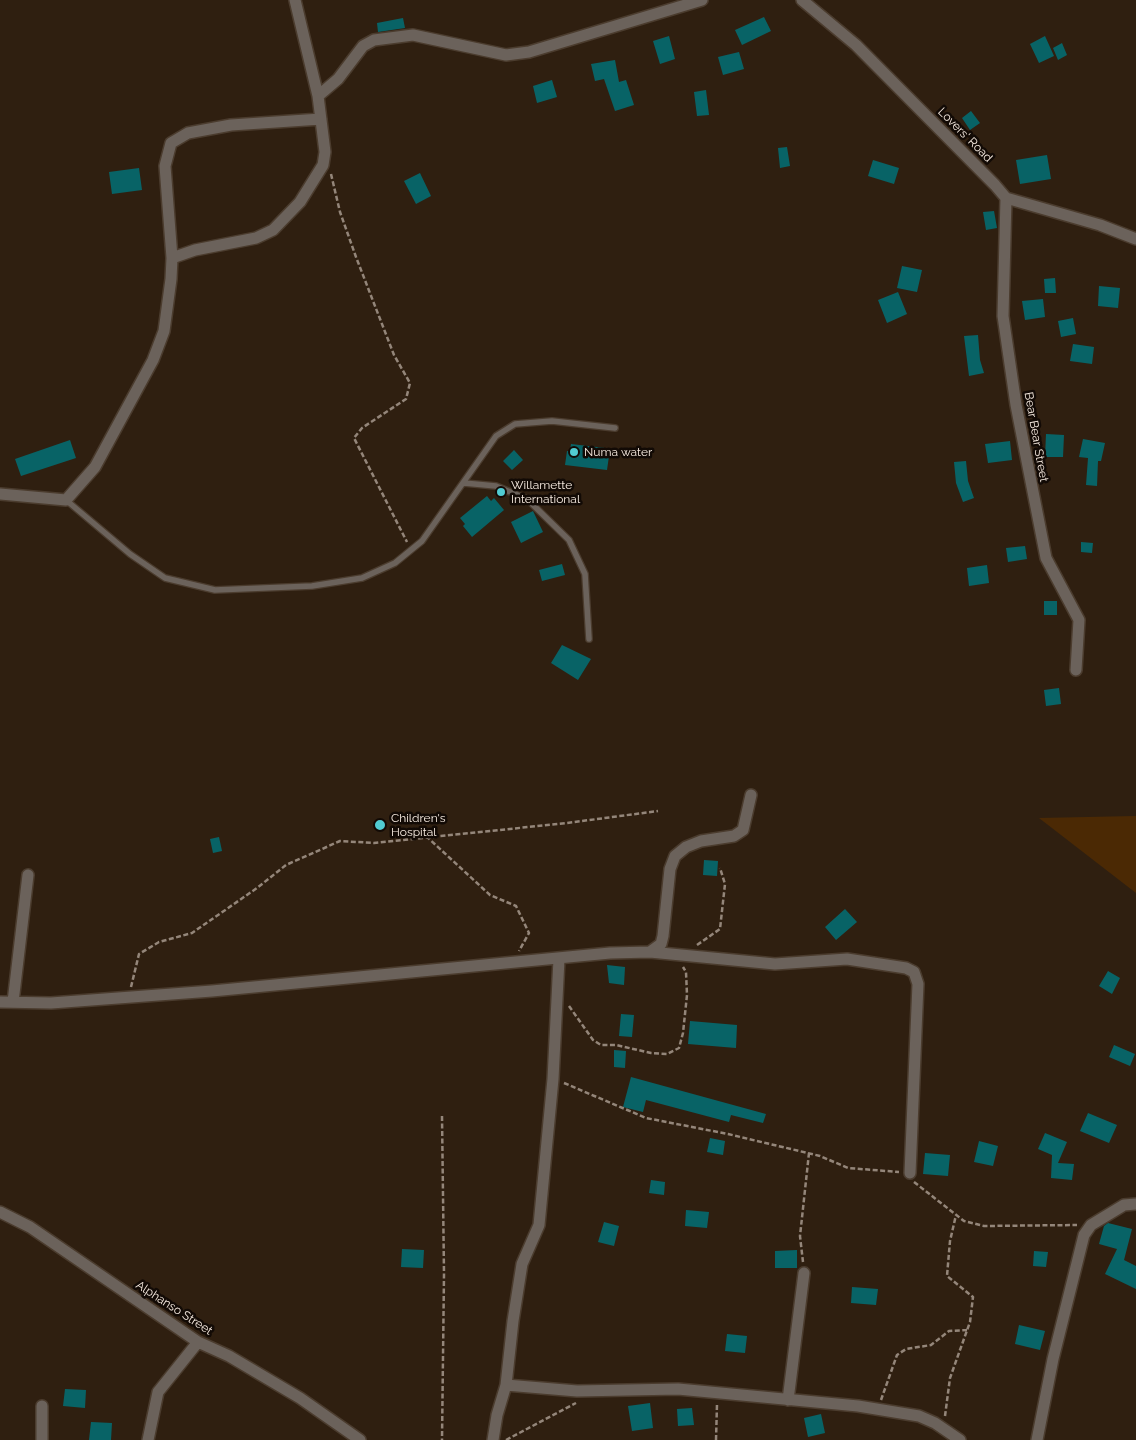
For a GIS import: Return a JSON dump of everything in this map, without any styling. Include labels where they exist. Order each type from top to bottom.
[{"type":"street","points":[[172,258],[195,250],[256,238],[273,230],[300,202],[323,165],[325,152],[318,96],[295,0]]},
{"type":"street","points":[[318,96],[338,79],[363,46],[374,40],[413,35],[506,55],[529,52],[702,0]]},
{"type":"street","name":"Lovers' Road","points":[[802,0],[856,45],[1006,198]]},
{"type":"street","points":[[0,494],[66,500],[95,467],[153,360],[164,331],[172,258],[165,166],[171,143],[188,133],[222,127],[321,119]]},
{"type":"street","points":[[1006,198],[1100,225],[1136,239]]},
{"type":"street","name":"Bear Bear Street","points":[[1006,198],[1003,316],[1016,405],[1027,469],[1046,558],[1078,620],[1076,670]]},
{"type":"street","points":[[650,952],[660,944],[664,936],[670,869],[675,856],[686,846],[701,841],[734,836],[743,830],[752,795]]},
{"type":"street","points":[[13,1002],[28,875]]},
{"type":"street","points":[[0,1002],[51,1003],[128,998],[610,953],[650,952],[775,964],[847,958],[906,968],[914,972],[918,984],[910,1173]]},
{"type":"street","points":[[493,1440],[497,1415],[506,1385],[522,1264],[539,1225],[553,1079],[559,959]]},
{"type":"street","points":[[1036,1440],[1053,1359],[1084,1235],[1091,1225],[1124,1205],[1136,1204]]},
{"type":"street","name":"Alphanso Street","points":[[0,1212],[30,1227],[198,1342],[229,1356],[300,1398],[360,1440]]},
{"type":"street","points":[[788,1400],[804,1273]]},
{"type":"street","points":[[148,1440],[158,1392],[198,1342]]},
{"type":"street","points":[[506,1385],[540,1389],[597,1391],[661,1388],[878,1408],[919,1416],[948,1431],[960,1440]]},
{"type":"street","points":[[42,1406],[42,1440]]},
{"type":"lane","points":[[66,500],[130,554],[164,578],[215,590],[312,586],[362,578],[395,563],[422,541],[496,436],[515,424],[552,421],[615,428]]},
{"type":"lane","points":[[464,483],[496,486],[527,499],[569,540],[585,574],[589,639]]},
{"type":"path","points":[[325,152],[340,212],[356,257],[394,355],[410,383],[406,399],[362,428],[354,438],[411,550]]},
{"type":"path","points":[[128,998],[138,954],[159,942],[192,933],[257,888],[286,865],[340,841],[374,843],[426,836],[567,823],[658,811]]},
{"type":"path","points":[[426,836],[490,896],[516,906],[529,933],[512,963]]},
{"type":"path","points":[[558,991],[592,1040],[601,1045],[616,1045],[651,1053],[667,1054],[679,1048],[687,995],[686,972],[682,955],[720,929],[725,884],[720,868]]},
{"type":"path","points":[[553,1079],[646,1118],[728,1134],[809,1153],[848,1168],[910,1173],[916,1186],[964,1221],[984,1226],[1091,1225]]},
{"type":"path","points":[[442,1116],[444,1274],[442,1440]]},
{"type":"path","points":[[804,1273],[800,1248],[809,1153]]},
{"type":"path","points":[[948,1431],[944,1412],[948,1386],[967,1330],[973,1297],[947,1276],[956,1215]]},
{"type":"path","points":[[878,1408],[896,1355],[906,1349],[931,1345],[949,1331],[967,1330]]},
{"type":"path","points":[[506,1440],[597,1391]]},
{"type":"path","points":[[716,1440],[719,1393]]},
{"type":"shaded area","points":[[1136,816],[1136,893],[1039,818]]},
{"type":"building","points":[[764,17],[771,31],[742,45],[735,30]]},
{"type":"building","points":[[403,18],[405,28],[378,32],[377,23]]},
{"type":"building","points":[[669,36],[675,59],[660,64],[653,41]]},
{"type":"building","points":[[1045,36],[1054,56],[1039,63],[1030,44]]},
{"type":"building","points":[[1062,43],[1067,55],[1058,60],[1053,48]]},
{"type":"building","points":[[739,52],[744,69],[723,75],[718,57]]},
{"type":"building","points":[[615,60],[619,82],[626,80],[634,105],[615,111],[604,79],[595,81],[591,64]]},
{"type":"building","points":[[552,80],[557,97],[537,103],[533,86]]},
{"type":"building","points":[[706,90],[709,115],[697,116],[694,92]]},
{"type":"building","points":[[971,111],[980,123],[970,130],[962,118]]},
{"type":"building","points":[[787,147],[790,166],[780,168],[778,148]]},
{"type":"building","points":[[1047,155],[1051,179],[1020,184],[1016,160]]},
{"type":"building","points":[[873,160],[899,168],[894,184],[868,176]]},
{"type":"building","points":[[139,168],[142,190],[112,194],[109,172]]},
{"type":"building","points":[[420,173],[431,196],[416,204],[404,181]]},
{"type":"building","points":[[994,211],[997,228],[986,230],[983,212]]},
{"type":"building","points":[[902,266],[922,270],[917,292],[897,288]]},
{"type":"building","points":[[1055,278],[1056,293],[1045,293],[1044,279]]},
{"type":"building","points":[[1099,286],[1120,288],[1118,308],[1098,306]]},
{"type":"building","points":[[898,292],[907,314],[887,323],[878,300]]},
{"type":"building","points":[[1043,299],[1045,317],[1025,320],[1022,301]]},
{"type":"building","points":[[1073,318],[1076,334],[1061,337],[1058,321]]},
{"type":"building","points":[[978,335],[980,360],[984,373],[969,376],[964,336]]},
{"type":"building","points":[[1073,344],[1094,347],[1092,364],[1070,361]]},
{"type":"building","points":[[1046,434],[1064,435],[1063,457],[1045,457]]},
{"type":"building","points":[[1083,439],[1105,443],[1101,461],[1098,461],[1097,486],[1086,485],[1088,458],[1079,457]]},
{"type":"building","points":[[70,440],[76,458],[21,476],[15,459]]},
{"type":"building","points":[[1010,441],[1012,460],[988,463],[985,444]]},
{"type":"building","points":[[571,444],[605,448],[604,455],[609,456],[607,470],[565,465],[567,451],[570,451]]},
{"type":"building","points":[[514,450],[523,460],[512,470],[503,461]]},
{"type":"building","points":[[966,461],[968,481],[974,498],[963,502],[956,483],[954,462]]},
{"type":"building","points":[[487,496],[491,501],[494,498],[504,510],[472,537],[463,526],[465,524],[460,518]]},
{"type":"building","points":[[533,511],[543,532],[521,543],[511,522]]},
{"type":"building","points":[[1081,542],[1093,543],[1092,553],[1081,552]]},
{"type":"building","points":[[1025,546],[1027,559],[1008,562],[1006,548]]},
{"type":"building","points":[[562,564],[565,575],[542,581],[539,570]]},
{"type":"building","points":[[987,565],[989,583],[969,586],[967,568]]},
{"type":"building","points":[[1044,601],[1057,601],[1057,615],[1044,615]]},
{"type":"building","points":[[562,645],[591,659],[578,680],[551,663]]},
{"type":"building","points":[[1059,688],[1061,704],[1046,706],[1044,690]]},
{"type":"building","points":[[219,837],[222,851],[213,853],[210,839]]},
{"type":"building","points":[[704,860],[718,861],[717,876],[703,875]]},
{"type":"building","points":[[845,909],[857,922],[836,940],[825,927]]},
{"type":"building","points":[[607,965],[625,967],[624,985],[609,983]]},
{"type":"building","points":[[1108,971],[1120,978],[1112,994],[1099,986]]},
{"type":"building","points":[[621,1014],[634,1015],[632,1037],[619,1036]]},
{"type":"building","points":[[690,1021],[737,1025],[736,1048],[688,1044]]},
{"type":"building","points":[[1114,1045],[1135,1054],[1130,1066],[1109,1057]]},
{"type":"building","points":[[614,1050],[626,1051],[625,1068],[614,1067]]},
{"type":"building","points":[[631,1077],[766,1114],[763,1123],[731,1115],[729,1122],[646,1100],[643,1112],[623,1107]]},
{"type":"building","points":[[1088,1113],[1117,1125],[1109,1143],[1080,1131]]},
{"type":"building","points":[[1045,1133],[1067,1142],[1058,1163],[1074,1164],[1072,1180],[1051,1178],[1052,1155],[1038,1149]]},
{"type":"building","points":[[710,1138],[725,1141],[723,1155],[707,1152]]},
{"type":"building","points":[[979,1141],[998,1146],[993,1166],[974,1162]]},
{"type":"building","points":[[925,1153],[950,1155],[948,1176],[923,1174]]},
{"type":"building","points":[[651,1180],[665,1182],[664,1195],[649,1193]]},
{"type":"building","points":[[686,1210],[709,1212],[707,1228],[685,1226]]},
{"type":"building","points":[[604,1222],[619,1226],[614,1246],[598,1242]]},
{"type":"building","points":[[1108,1223],[1132,1229],[1124,1260],[1136,1266],[1136,1289],[1105,1274],[1117,1249],[1099,1244],[1104,1226]]},
{"type":"building","points":[[402,1249],[424,1250],[423,1268],[401,1267]]},
{"type":"building","points":[[797,1250],[797,1268],[775,1268],[775,1251]]},
{"type":"building","points":[[1034,1251],[1048,1252],[1046,1267],[1033,1266]]},
{"type":"building","points":[[852,1287],[878,1289],[876,1305],[851,1303]]},
{"type":"building","points":[[1019,1325],[1045,1331],[1040,1350],[1015,1344]]},
{"type":"building","points":[[727,1334],[747,1336],[745,1353],[725,1351]]},
{"type":"building","points":[[65,1389],[86,1390],[85,1408],[63,1406]]},
{"type":"building","points":[[650,1403],[653,1428],[632,1431],[628,1406]]},
{"type":"building","points":[[692,1408],[694,1425],[678,1426],[677,1409]]},
{"type":"building","points":[[821,1414],[825,1433],[808,1437],[804,1418]]},
{"type":"building","points":[[91,1422],[112,1423],[111,1440],[89,1440]]},
{"type":"place","name":"Numa water","points":[[574,452]]},
{"type":"place","name":"Willamette International","points":[[501,492]]},
{"type":"place","name":"Children's Hospital","points":[[380,825]]}]
